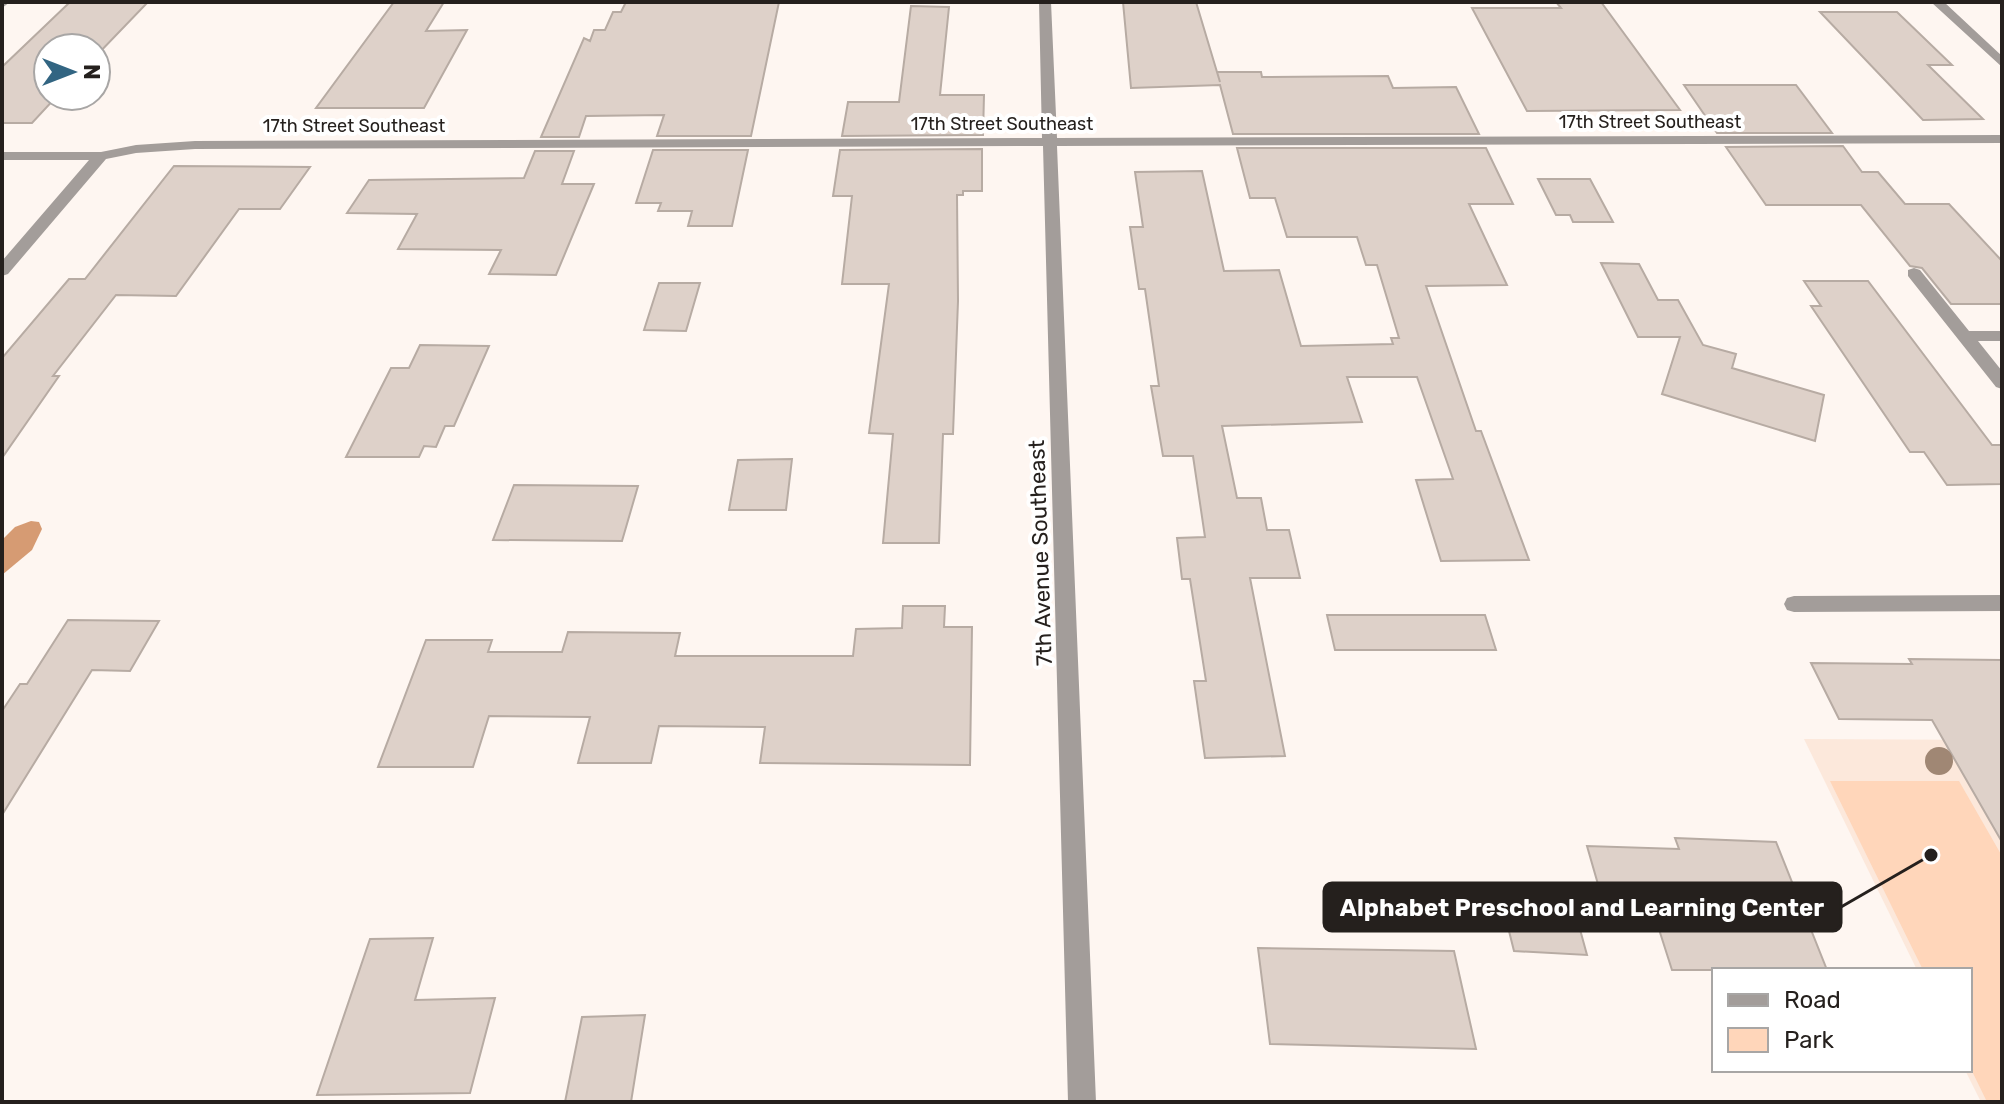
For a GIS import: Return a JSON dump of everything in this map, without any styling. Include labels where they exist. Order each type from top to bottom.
[{"type":"street","name":"7th Avenue Southeast","points":[[1045,2],[1082,1102]]},
{"type":"street","points":[[1937,2],[2002,63]]},
{"type":"street","name":"17th Street Southeast","points":[[2,156],[101,156],[136,149],[195,145],[2002,139]]},
{"type":"street","points":[[2,271],[101,156]]},
{"type":"street","points":[[1914,273],[2002,383]]},
{"type":"street","points":[[1964,336],[2002,336]]},
{"type":"street","points":[[1794,604],[2002,603]]},
{"type":"shaded area","points":[[31,521],[39,522],[42,529],[32,550],[2,575],[2,540],[15,527]]},
{"type":"shaded area","points":[[1804,739],[2002,740],[2002,1102],[1981,1102],[1966,1072],[1972,1072],[1972,968],[1916,968]]},
{"type":"green space","points":[[1830,781],[1959,781],[2002,856],[2002,1102],[1987,1102],[1972,1071],[1972,968],[1922,968]]},
{"type":"building","points":[[70,2],[148,2],[112,39],[112,32],[39,32]]},
{"type":"building","points":[[394,2],[444,2],[426,31],[467,30],[424,108],[316,108]]},
{"type":"building","points":[[626,2],[779,2],[751,136],[657,136],[664,115],[586,116],[579,137],[541,137],[584,38],[590,41],[594,30],[605,30],[613,12],[621,12]]},
{"type":"building","points":[[1123,2],[1196,2],[1217,72],[1261,72],[1262,77],[1388,76],[1393,88],[1456,87],[1479,134],[1233,134],[1220,85],[1131,88]]},
{"type":"building","points":[[1556,2],[1601,2],[1680,110],[1527,111],[1472,8],[1561,8]]},
{"type":"building","points":[[911,6],[949,7],[940,95],[984,95],[983,135],[842,136],[848,102],[899,102]]},
{"type":"building","points":[[1820,12],[1897,12],[1952,65],[1928,65],[1983,119],[1923,120]]},
{"type":"building","points":[[32,38],[32,112],[42,112],[32,123],[2,123],[2,67]]},
{"type":"building","points":[[1684,85],[1796,85],[1832,133],[1717,133]]},
{"type":"building","points":[[1843,146],[1862,172],[1878,172],[1905,204],[1949,204],[2002,261],[2002,304],[1951,304],[1922,268],[1910,266],[1861,205],[1766,205],[1726,147]]},
{"type":"building","points":[[1237,148],[1486,148],[1513,204],[1469,204],[1507,285],[1426,286],[1476,431],[1481,431],[1529,560],[1441,561],[1416,480],[1453,479],[1417,377],[1347,377],[1362,422],[1222,426],[1237,498],[1261,498],[1267,530],[1289,530],[1300,578],[1250,578],[1285,756],[1205,758],[1194,681],[1206,681],[1190,579],[1182,579],[1177,538],[1205,537],[1193,456],[1163,456],[1151,386],[1159,386],[1145,289],[1139,289],[1130,227],[1143,227],[1135,172],[1202,171],[1224,271],[1279,270],[1301,346],[1393,344],[1391,338],[1399,338],[1377,265],[1366,265],[1357,237],[1287,237],[1275,198],[1250,198]]},
{"type":"building","points":[[982,149],[982,191],[963,191],[963,195],[957,195],[958,301],[953,434],[943,434],[939,543],[883,543],[893,434],[869,433],[889,284],[842,284],[852,196],[833,196],[840,150]]},
{"type":"building","points":[[653,150],[748,150],[732,226],[688,226],[692,211],[658,211],[661,203],[636,203]]},
{"type":"building","points":[[535,151],[574,151],[562,184],[594,184],[556,275],[489,274],[501,250],[398,249],[417,214],[347,213],[369,180],[524,178]]},
{"type":"building","points":[[174,166],[310,167],[280,209],[239,209],[176,296],[116,295],[53,376],[59,376],[2,458],[2,358],[69,279],[85,279]]},
{"type":"building","points":[[1538,179],[1590,179],[1613,222],[1573,222],[1570,215],[1556,215]]},
{"type":"building","points":[[1601,263],[1639,264],[1658,300],[1678,300],[1703,345],[1736,354],[1732,368],[1824,395],[1815,441],[1662,394],[1680,337],[1638,337]]},
{"type":"building","points":[[1804,281],[1868,281],[1992,445],[2002,445],[2002,484],[1947,485],[1924,452],[1910,452],[1811,306],[1821,306]]},
{"type":"building","points":[[659,283],[700,283],[686,331],[644,330]]},
{"type":"building","points":[[420,345],[489,346],[454,426],[445,426],[436,447],[424,446],[419,457],[346,457],[391,368],[409,368]]},
{"type":"building","points":[[792,459],[786,510],[729,510],[738,460]]},
{"type":"building","points":[[514,485],[638,486],[622,541],[493,540]]},
{"type":"building","points":[[903,606],[945,606],[944,627],[972,627],[970,765],[760,763],[765,727],[659,726],[651,763],[578,763],[590,717],[489,716],[473,767],[378,767],[426,640],[492,640],[488,652],[562,652],[568,632],[680,633],[675,656],[853,656],[856,629],[902,628]]},
{"type":"building","points":[[1327,615],[1485,615],[1496,650],[1335,650]]},
{"type":"building","points":[[68,620],[159,621],[130,671],[92,670],[2,815],[2,711],[20,684],[27,684]]},
{"type":"building","points":[[1909,659],[2002,660],[2002,842],[1932,720],[1839,719],[1811,663],[1912,664]]},
{"type":"building","points":[[1675,838],[1776,842],[1826,968],[1672,970],[1656,920],[1608,919],[1587,846],[1679,849]]},
{"type":"building","points":[[1499,891],[1570,893],[1587,955],[1514,951]]},
{"type":"building","points":[[433,938],[415,1000],[495,998],[470,1093],[317,1095],[370,939]]},
{"type":"building","points":[[1258,948],[1454,951],[1476,1049],[1270,1044]]},
{"type":"building","points":[[645,1015],[631,1102],[565,1102],[582,1017]]},
{"type":"place","name":"Alphabet Preschool and Learning Center","points":[[1931,855]]}]
